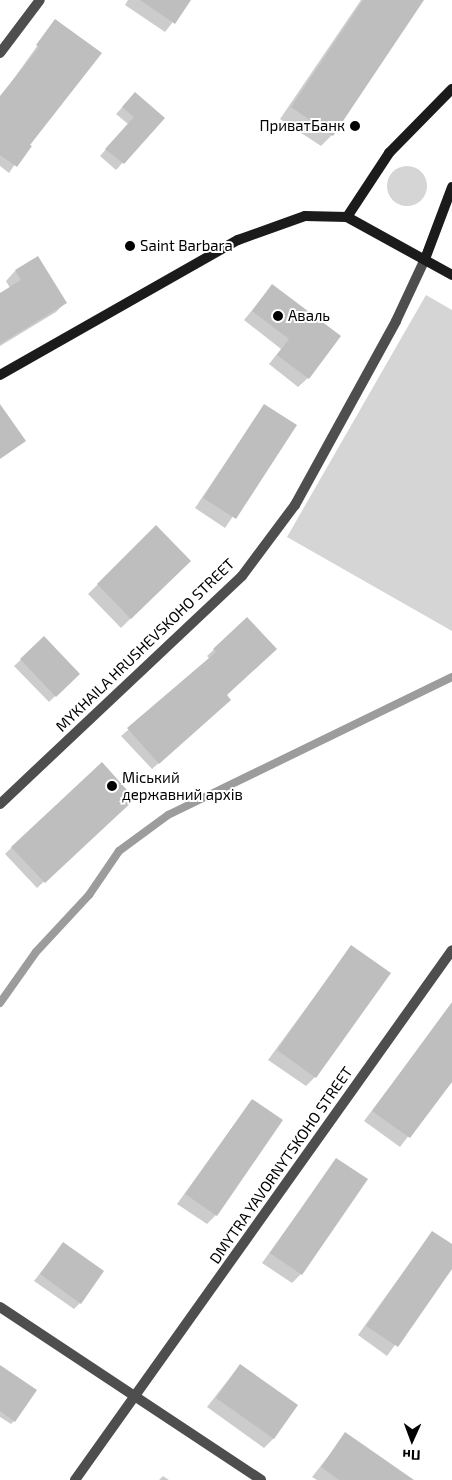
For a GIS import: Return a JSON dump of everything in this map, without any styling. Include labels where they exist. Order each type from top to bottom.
[{"type":"main road","points":[[347,217],[389,153],[452,89]]},
{"type":"main road","points":[[425,259],[452,187]]},
{"type":"main road","points":[[0,375],[238,240],[305,216],[347,217],[425,259],[452,276]]},
{"type":"street","points":[[0,53],[40,0]]},
{"type":"street","name":"MYKHAILA HRUSHEVSKOHO STREET","points":[[0,804],[242,576],[295,505],[396,321],[425,259]]},
{"type":"street","name":"DMYTRA YAVORNYTSKOHO STREET","points":[[75,1480],[452,950]]},
{"type":"street","points":[[0,1308],[261,1480]]},
{"type":"shaded area","points":[[407,166],[421,172],[427,186],[421,200],[407,206],[393,200],[387,186],[393,172]]},
{"type":"shaded area","points":[[426,295],[452,310],[452,631],[287,537]]},
{"type":"building","points":[[140,0],[191,0],[175,24]]},
{"type":"building","points":[[363,0],[424,0],[333,136],[291,107]]},
{"type":"building","points":[[55,19],[102,53],[30,145],[32,146],[17,167],[0,155],[0,96],[39,47],[36,45]]},
{"type":"building","points":[[135,92],[165,118],[124,164],[105,149],[134,117],[122,107]]},
{"type":"building","points":[[38,256],[67,303],[0,344],[0,293],[21,280],[15,270]]},
{"type":"building","points":[[272,284],[341,336],[309,379],[277,355],[289,339],[252,311]]},
{"type":"building","points":[[0,404],[26,441],[0,459]]},
{"type":"building","points":[[264,404],[297,425],[236,519],[203,498]]},
{"type":"building","points":[[156,525],[191,561],[131,619],[97,584]]},
{"type":"building","points":[[247,617],[277,649],[227,695],[231,700],[159,764],[127,728],[216,652],[213,649]]},
{"type":"building","points":[[44,636],[80,674],[56,697],[20,659]]},
{"type":"building","points":[[102,762],[135,799],[45,883],[11,847]]},
{"type":"building","points":[[351,945],[391,973],[316,1078],[277,1050]]},
{"type":"building","points":[[452,1002],[452,1082],[410,1138],[372,1111]]},
{"type":"building","points":[[252,1099],[283,1120],[217,1216],[185,1194]]},
{"type":"building","points":[[336,1158],[368,1179],[302,1275],[270,1253]]},
{"type":"building","points":[[432,1231],[452,1244],[452,1269],[398,1347],[366,1326]]},
{"type":"building","points":[[63,1242],[104,1271],[81,1304],[40,1274]]},
{"type":"building","points":[[240,1364],[298,1405],[274,1439],[216,1398]]},
{"type":"building","points":[[0,1365],[37,1390],[15,1422],[0,1411]]},
{"type":"building","points":[[345,1432],[414,1480],[339,1480],[321,1467]]},
{"type":"waterway","points":[[0,1003],[36,952],[89,895],[119,851],[168,815],[452,677]]},
{"type":"place","name":"ПриватБанк","points":[[355,126]]},
{"type":"place","name":"Saint Barbara","points":[[130,246]]},
{"type":"place","name":"Аваль","points":[[278,316]]},
{"type":"place","name":"Міський державний архів","points":[[112,786]]}]
